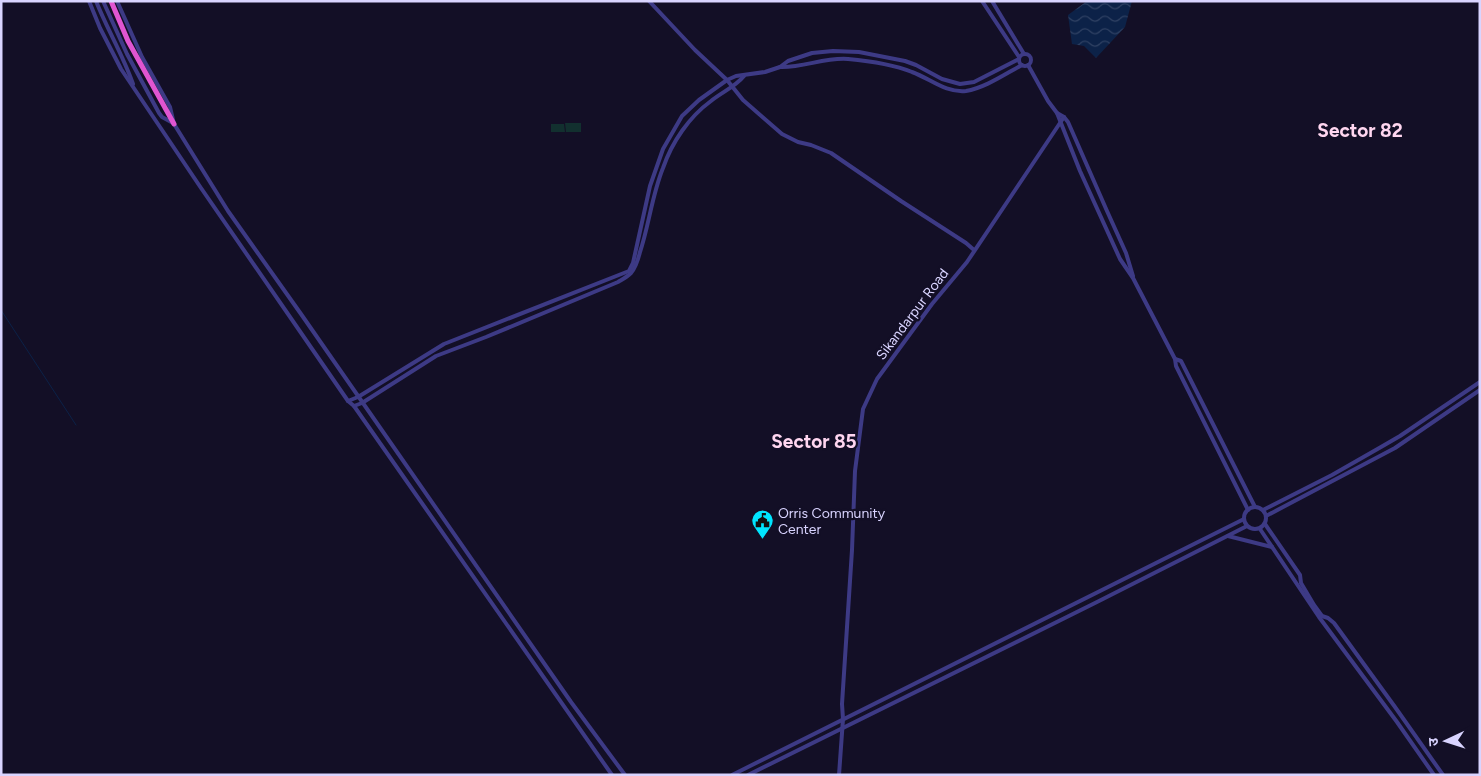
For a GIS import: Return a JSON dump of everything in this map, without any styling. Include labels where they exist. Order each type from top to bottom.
[{"type":"highway","points":[[111,1],[134,53],[174,124]]},
{"type":"street","points":[[89,1],[121,69],[201,188],[612,775]]},
{"type":"street","points":[[96,1],[127,67],[134,88]]},
{"type":"street","points":[[103,1],[159,113],[174,124]]},
{"type":"street","points":[[117,1],[142,57],[170,107],[174,124],[228,211],[624,775]]},
{"type":"street","points":[[649,1],[695,50],[727,80],[744,100],[782,134],[798,142],[831,152],[898,200],[974,250]]},
{"type":"street","points":[[982,1],[1022,65]]},
{"type":"street","points":[[992,1],[1024,54],[1029,55],[1031,58],[1028,65]]},
{"type":"street","points":[[348,400],[358,396],[444,344],[629,271],[633,263],[651,181],[663,149],[678,122],[686,112],[727,80],[736,76],[764,72],[780,67],[788,61],[812,53],[840,50],[905,60],[942,79],[960,84],[974,82],[1024,54]]},
{"type":"street","points":[[780,67],[789,68],[834,59],[855,60],[898,67],[947,89],[961,91],[974,89],[1022,65],[1028,65]]},
{"type":"street","points":[[1028,65],[1057,113],[1120,259],[1133,278],[1176,360],[1176,366],[1248,510]]},
{"type":"street","points":[[354,406],[362,403],[436,356],[486,338],[627,277],[636,264],[645,238],[663,167],[685,126],[696,113],[738,83],[744,76]]},
{"type":"street","points":[[1057,113],[1068,122],[1126,253],[1133,278]]},
{"type":"street","name":"Sikandarpur Road","points":[[839,775],[856,471],[863,409],[877,380],[932,304],[966,262],[1064,117]]},
{"type":"street","points":[[1176,360],[1181,362],[1255,507],[1262,510],[1266,516],[1265,524],[1260,529],[1253,529],[1247,526],[1244,519],[1246,512],[1255,507]]},
{"type":"street","points":[[1262,510],[1332,475],[1394,440],[1480,382]]},
{"type":"street","points":[[1266,516],[1393,450],[1480,390]]},
{"type":"street","points":[[732,775],[1244,519]]},
{"type":"street","points":[[1265,524],[1300,575],[1301,583],[1314,605],[1322,616],[1334,623],[1442,775]]},
{"type":"street","points":[[748,775],[1247,526]]},
{"type":"street","points":[[1260,529],[1319,617],[1434,775]]},
{"type":"street","points":[[1228,536],[1272,547]]},
{"type":"street","points":[[1148,566],[1153,574]]},
{"type":"street","points":[[493,605],[500,600]]},
{"type":"green space","points":[[565,123],[581,123],[581,132],[566,132]]},
{"type":"green space","points":[[551,124],[564,124],[565,132],[551,132]]},
{"type":"water","points":[[1087,1],[1132,1],[1125,27],[1096,58],[1084,46],[1072,44],[1068,15]]},
{"type":"waterway","points":[[1,310],[76,425]]},
{"type":"place","name":"Orris Community Center","points":[[762,540]]},
{"type":"district","name":"Sector 82","points":[[1360,130]]},
{"type":"district","name":"Sector 85","points":[[814,441]]}]
